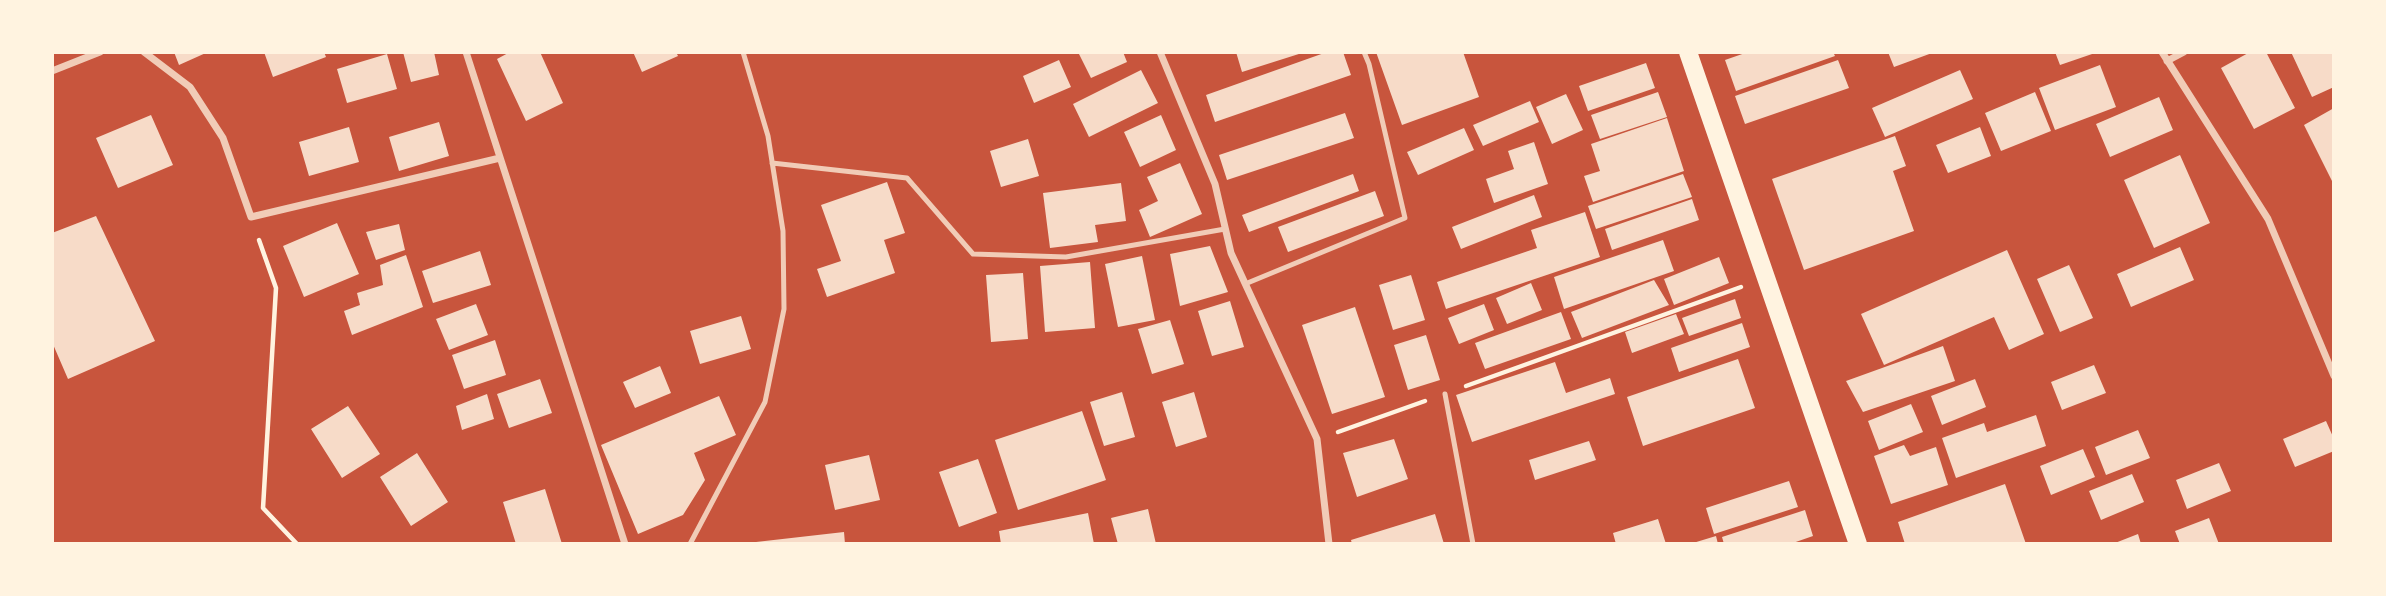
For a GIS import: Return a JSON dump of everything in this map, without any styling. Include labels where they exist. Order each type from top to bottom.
[{"type":"main road","points":[[1688,52],[1858,544]]},
{"type":"street","points":[[52,71],[78,56],[100,52]]},
{"type":"street","points":[[144,52],[190,87],[210,117],[223,138],[251,217],[500,158]]},
{"type":"street","points":[[466,52],[625,544]]},
{"type":"street","points":[[1160,52],[1215,184],[1231,253],[1317,439],[1329,544]]},
{"type":"street","points":[[2162,52],[2268,219],[2333,376]]},
{"type":"street","points":[[2167,61],[2184,52]]},
{"type":"lane","points":[[690,544],[765,402],[784,309],[783,230],[768,136],[743,52]]},
{"type":"lane","points":[[1245,284],[1405,218],[1364,52]]},
{"type":"lane","points":[[772,163],[907,178],[973,254],[1066,257],[1225,229]]},
{"type":"lane","points":[[1445,394],[1473,544]]},
{"type":"path","points":[[251,217],[276,288],[263,508],[297,544]]},
{"type":"path","points":[[1317,439],[1766,278]]},
{"type":"building","points":[[174,52],[208,52],[179,65]]},
{"type":"building","points":[[264,52],[324,52],[326,57],[273,77]]},
{"type":"building","points":[[403,52],[434,52],[439,75],[411,82]]},
{"type":"building","points":[[510,52],[540,52],[563,103],[526,121],[497,59]]},
{"type":"building","points":[[633,52],[676,52],[678,56],[642,72]]},
{"type":"building","points":[[1078,52],[1123,52],[1127,62],[1091,78]]},
{"type":"building","points":[[1236,52],[1302,52],[1302,53],[1242,72]]},
{"type":"building","points":[[1327,52],[1343,52],[1351,75],[1215,122],[1206,95]]},
{"type":"building","points":[[1376,52],[1463,52],[1479,97],[1402,125]]},
{"type":"building","points":[[1748,52],[1833,52],[1835,56],[1736,91],[1725,60]]},
{"type":"building","points":[[1888,52],[1932,52],[1932,53],[1894,67]]},
{"type":"building","points":[[2055,52],[2095,52],[2095,53],[2060,65]]},
{"type":"building","points":[[2250,52],[2266,52],[2295,108],[2254,129],[2221,68]]},
{"type":"building","points":[[2291,52],[2334,52],[2334,87],[2312,97]]},
{"type":"building","points":[[387,54],[397,89],[347,103],[337,69]]},
{"type":"building","points":[[1059,60],[1071,87],[1034,103],[1023,76]]},
{"type":"building","points":[[1838,60],[1849,88],[1745,124],[1735,96]]},
{"type":"building","points":[[1646,63],[1655,88],[1588,111],[1579,86]]},
{"type":"building","points":[[2100,65],[2116,107],[2055,130],[2039,88]]},
{"type":"building","points":[[1141,70],[1158,103],[1089,137],[1073,104]]},
{"type":"building","points":[[1960,70],[1973,99],[1885,137],[1872,108]]},
{"type":"building","points":[[1658,92],[1667,117],[1600,139],[1591,115]]},
{"type":"building","points":[[2035,92],[2051,131],[2001,151],[1985,113]]},
{"type":"building","points":[[1566,94],[1583,130],[1552,144],[1536,107]]},
{"type":"building","points":[[2159,97],[2173,130],[2110,157],[2096,124]]},
{"type":"building","points":[[1530,101],[1539,122],[1483,146],[1473,125]]},
{"type":"building","points":[[2334,108],[2334,185],[2304,125]]},
{"type":"building","points":[[1345,113],[1354,138],[1227,180],[1219,155]]},
{"type":"building","points":[[151,115],[173,165],[118,188],[96,138]]},
{"type":"building","points":[[1161,115],[1176,150],[1140,167],[1124,132]]},
{"type":"building","points":[[1667,118],[1684,171],[1593,202],[1584,176],[1600,171],[1591,144]]},
{"type":"building","points":[[439,122],[449,156],[399,171],[389,137]]},
{"type":"building","points":[[349,127],[359,162],[309,176],[299,142]]},
{"type":"building","points":[[1980,127],[1991,156],[1948,173],[1936,145]]},
{"type":"building","points":[[1464,128],[1474,150],[1418,175],[1407,152]]},
{"type":"building","points":[[1895,136],[1906,166],[1893,171],[1914,231],[1804,270],[1772,179]]},
{"type":"building","points":[[1028,139],[1039,176],[1001,187],[990,151]]},
{"type":"building","points":[[1534,142],[1548,184],[1494,203],[1486,179],[1514,169],[1508,151]]},
{"type":"building","points":[[2180,155],[2210,223],[2154,248],[2124,180]]},
{"type":"building","points":[[1180,163],[1202,214],[1150,237],[1139,210],[1158,201],[1147,177]]},
{"type":"building","points":[[1353,174],[1359,191],[1249,232],[1242,215]]},
{"type":"building","points":[[1683,174],[1692,197],[1596,229],[1588,206]]},
{"type":"building","points":[[887,182],[905,233],[884,240],[895,273],[827,297],[817,269],[841,261],[821,205]]},
{"type":"building","points":[[1121,183],[1126,221],[1095,225],[1098,242],[1050,248],[1043,193]]},
{"type":"building","points":[[1375,191],[1384,216],[1288,252],[1278,227]]},
{"type":"building","points":[[1534,195],[1542,217],[1461,249],[1452,227]]},
{"type":"building","points":[[1692,199],[1699,220],[1612,250],[1605,229]]},
{"type":"building","points":[[1585,212],[1600,257],[1446,309],[1437,282],[1537,248],[1531,230]]},
{"type":"building","points":[[96,216],[155,341],[68,379],[52,342],[52,233]]},
{"type":"building","points":[[337,223],[359,274],[304,297],[283,246]]},
{"type":"building","points":[[399,224],[405,250],[376,260],[366,232]]},
{"type":"building","points":[[1663,240],[1674,271],[1564,309],[1554,277]]},
{"type":"building","points":[[1210,246],[1228,292],[1180,306],[1170,254]]},
{"type":"building","points":[[2180,247],[2194,280],[2131,307],[2117,274]]},
{"type":"building","points":[[2007,250],[2044,334],[2009,350],[1994,317],[1884,365],[1861,314]]},
{"type":"building","points":[[480,251],[491,285],[433,303],[422,271]]},
{"type":"building","points":[[406,255],[423,307],[352,335],[344,311],[360,305],[357,293],[383,285],[380,265]]},
{"type":"building","points":[[1142,256],[1155,320],[1118,327],[1105,264]]},
{"type":"building","points":[[1719,257],[1729,283],[1674,305],[1664,279]]},
{"type":"building","points":[[1090,262],[1095,328],[1045,332],[1040,266]]},
{"type":"building","points":[[2069,265],[2093,318],[2060,332],[2037,279]]},
{"type":"building","points":[[1023,273],[1028,339],[991,342],[986,275]]},
{"type":"building","points":[[1411,275],[1425,320],[1393,330],[1379,285]]},
{"type":"building","points":[[1654,280],[1669,305],[1582,338],[1571,312]]},
{"type":"building","points":[[1531,283],[1542,310],[1507,324],[1496,298]]},
{"type":"building","points":[[1735,299],[1741,318],[1689,336],[1682,318]]},
{"type":"building","points":[[1230,301],[1244,347],[1212,356],[1198,311]]},
{"type":"building","points":[[476,304],[488,335],[449,350],[436,319]]},
{"type":"building","points":[[1484,304],[1494,330],[1459,344],[1448,318]]},
{"type":"building","points":[[1355,307],[1385,397],[1332,414],[1302,325]]},
{"type":"building","points":[[1561,312],[1571,339],[1485,369],[1475,343]]},
{"type":"building","points":[[1676,314],[1684,334],[1632,353],[1625,332]]},
{"type":"building","points":[[741,316],[751,349],[700,364],[690,331]]},
{"type":"building","points":[[1170,320],[1184,364],[1152,374],[1138,329]]},
{"type":"building","points":[[1742,323],[1750,347],[1679,372],[1671,348]]},
{"type":"building","points":[[1426,335],[1440,380],[1408,390],[1394,345]]},
{"type":"building","points":[[495,340],[506,375],[464,389],[452,355]]},
{"type":"building","points":[[1943,346],[1955,381],[1863,412],[1846,381]]},
{"type":"building","points":[[1738,359],[1755,408],[1643,446],[1627,397]]},
{"type":"building","points":[[1555,362],[1566,393],[1610,378],[1615,394],[1472,442],[1456,395]]},
{"type":"building","points":[[2094,365],[2106,393],[2062,410],[2051,382]]},
{"type":"building","points":[[660,366],[671,393],[635,408],[623,382]]},
{"type":"building","points":[[540,379],[552,413],[509,428],[497,394]]},
{"type":"building","points":[[1975,379],[1986,407],[1942,425],[1931,396]]},
{"type":"building","points":[[1122,392],[1135,437],[1104,446],[1090,402]]},
{"type":"building","points":[[1194,392],[1207,437],[1176,447],[1162,402]]},
{"type":"building","points":[[487,394],[494,419],[462,430],[456,406]]},
{"type":"building","points":[[719,396],[736,435],[694,453],[705,480],[683,515],[638,534],[601,445]]},
{"type":"building","points":[[1911,404],[1923,432],[1879,450],[1868,421]]},
{"type":"building","points":[[348,406],[380,454],[342,478],[311,429]]},
{"type":"building","points":[[1082,411],[1106,480],[1018,510],[995,440]]},
{"type":"building","points":[[2036,415],[2046,446],[1956,478],[1942,438],[1984,423],[1987,432]]},
{"type":"building","points":[[2326,421],[2334,439],[2334,451],[2295,467],[2283,439]]},
{"type":"building","points":[[2138,430],[2150,458],[2106,475],[2095,447]]},
{"type":"building","points":[[1394,439],[1408,479],[1357,497],[1343,453]]},
{"type":"building","points":[[1589,441],[1596,460],[1535,480],[1529,460]]},
{"type":"building","points":[[1904,445],[1910,456],[1936,447],[1948,485],[1891,504],[1874,456]]},
{"type":"building","points":[[2083,449],[2095,477],[2051,495],[2040,466]]},
{"type":"building","points":[[417,453],[448,502],[411,526],[380,477]]},
{"type":"building","points":[[869,455],[880,500],[835,510],[825,465]]},
{"type":"building","points":[[978,459],[997,513],[959,527],[939,472]]},
{"type":"building","points":[[2219,463],[2231,491],[2187,509],[2176,480]]},
{"type":"building","points":[[2132,474],[2144,502],[2101,520],[2089,491]]},
{"type":"building","points":[[1789,481],[1798,507],[1714,534],[1706,508]]},
{"type":"building","points":[[2005,484],[2026,544],[1905,544],[1898,522]]},
{"type":"building","points":[[545,489],[562,544],[516,544],[503,502]]},
{"type":"building","points":[[1148,509],[1156,544],[1118,544],[1111,518]]},
{"type":"building","points":[[1805,510],[1813,536],[1790,544],[1724,544],[1722,537]]},
{"type":"building","points":[[1088,513],[1094,544],[1001,544],[999,531]]},
{"type":"building","points":[[1435,514],[1444,544],[1352,544],[1351,540]]},
{"type":"building","points":[[2209,518],[2219,544],[2180,544],[2175,531]]},
{"type":"building","points":[[1658,519],[1666,544],[1616,544],[1613,533]]},
{"type":"building","points":[[844,532],[845,544],[756,542]]},
{"type":"building","points":[[2138,534],[2141,544],[2115,544],[2115,543]]},
{"type":"building","points":[[1716,536],[1718,544],[1693,544],[1693,543]]}]
